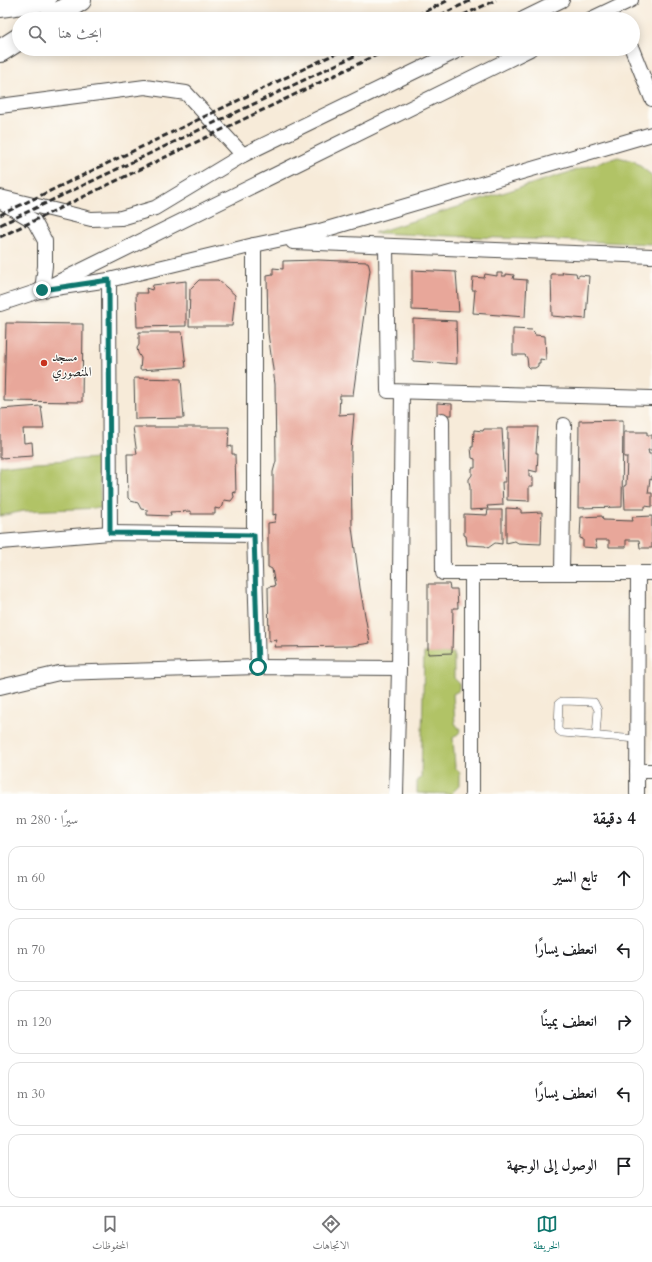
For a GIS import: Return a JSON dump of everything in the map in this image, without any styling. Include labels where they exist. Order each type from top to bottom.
[{"type":"highway","points":[[0,6],[45,0]]},
{"type":"highway","points":[[61,12],[80,0]]},
{"type":"highway","points":[[0,51],[12,43]]},
{"type":"street","points":[[537,12],[562,0]]},
{"type":"street","points":[[616,9],[630,0]]},
{"type":"street","points":[[0,197],[90,219],[121,218],[155,208],[243,155],[447,56]]},
{"type":"street","points":[[0,304],[42,290],[516,56]]},
{"type":"street","points":[[635,56],[652,99]]},
{"type":"street","points":[[0,106],[145,87],[186,93],[243,155]]},
{"type":"street","points":[[42,290],[109,280],[254,245],[320,231],[652,134]]},
{"type":"street","points":[[0,201],[34,221],[45,241],[45,266],[42,290]]},
{"type":"street","points":[[273,241],[652,256]]},
{"type":"street","points":[[254,245],[254,535],[258,667]]},
{"type":"street","points":[[386,246],[388,390],[402,392],[652,398]]},
{"type":"street","points":[[109,280],[110,533]]},
{"type":"street","points":[[396,794],[402,392]]},
{"type":"street","points":[[442,420],[443,573],[652,573]]},
{"type":"street","points":[[562,573],[564,425]]},
{"type":"street","points":[[0,542],[110,533],[254,535]]},
{"type":"street","points":[[637,794],[638,572]]},
{"type":"street","points":[[472,573],[472,794]]},
{"type":"street","points":[[0,687],[59,673],[258,667],[399,668]]},
{"type":"street","points":[[637,771],[652,771]]},
{"type":"lane","points":[[596,736],[598,710],[594,702],[562,701],[558,703],[558,731],[562,733],[596,736],[637,739]]},
{"type":"green space","points":[[618,157],[634,161],[650,174],[652,178],[652,244],[374,233]]},
{"type":"green space","points":[[98,458],[101,508],[24,511],[0,516],[0,466]]},
{"type":"green space","points":[[424,653],[454,653],[454,678],[460,684],[460,690],[453,694],[455,723],[460,730],[459,733],[453,738],[455,767],[460,772],[460,785],[451,794],[417,793],[417,780],[421,778]]},
{"type":"building","points":[[318,260],[368,262],[370,270],[353,395],[340,395],[339,415],[354,414],[351,451],[352,527],[360,588],[370,643],[352,646],[274,647],[277,640],[269,641],[268,587],[275,586],[272,569],[268,567],[268,523],[275,522],[276,514],[273,515],[273,472],[276,461],[275,384],[268,333],[267,275],[273,274],[273,268],[283,269],[283,261]]},
{"type":"building","points":[[412,270],[456,272],[459,312],[412,310]]},
{"type":"building","points":[[562,272],[576,273],[577,277],[580,275],[589,276],[586,319],[552,316],[551,274],[563,274]]},
{"type":"building","points":[[497,273],[502,273],[502,276],[506,276],[506,274],[514,275],[513,279],[527,280],[525,317],[473,313],[475,290],[472,290],[473,277],[484,278],[485,274],[497,276]]},
{"type":"building","points":[[199,280],[218,280],[235,295],[232,326],[189,326],[190,289]]},
{"type":"building","points":[[186,281],[186,326],[137,327],[136,293],[147,293],[146,288],[152,290],[153,285]]},
{"type":"building","points":[[413,319],[456,321],[457,364],[413,361]]},
{"type":"building","name":"مسجد المنصوري","points":[[6,323],[83,324],[82,402],[4,401]]},
{"type":"building","points":[[513,329],[532,330],[535,335],[545,336],[546,360],[540,359],[538,366],[535,368],[530,368],[525,355],[513,355]]},
{"type":"building","points":[[139,332],[182,332],[186,367],[140,370],[141,358],[137,348],[139,345]]},
{"type":"building","points":[[134,378],[181,379],[184,418],[135,419]]},
{"type":"building","points":[[437,403],[452,404],[452,415],[437,415]]},
{"type":"building","points":[[41,406],[44,429],[23,429],[24,443],[32,442],[33,456],[0,458],[0,409]]},
{"type":"building","points":[[623,420],[622,507],[578,508],[579,421]]},
{"type":"building","points":[[133,427],[229,427],[228,447],[232,446],[232,454],[235,454],[236,493],[233,492],[234,497],[231,501],[224,500],[223,506],[219,509],[215,508],[215,514],[191,514],[191,511],[170,512],[171,516],[147,515],[147,510],[141,509],[138,503],[131,501],[128,498],[127,454],[137,454]]},
{"type":"building","points":[[508,427],[538,427],[536,453],[538,453],[537,472],[529,470],[529,477],[533,477],[533,486],[529,486],[529,501],[507,500]]},
{"type":"building","points":[[484,429],[502,429],[505,482],[502,482],[503,505],[487,506],[488,509],[470,510],[469,479],[472,475],[472,468],[475,468],[475,459],[472,458],[471,447],[473,447],[474,430],[483,431]]},
{"type":"building","points":[[624,432],[647,432],[647,435],[652,435],[652,450],[648,450],[649,454],[652,454],[652,480],[650,479],[648,493],[652,493],[652,507],[645,506],[645,509],[625,509],[624,486],[626,485],[627,457],[624,457]]},
{"type":"building","points":[[506,508],[521,509],[521,513],[542,512],[541,544],[518,543],[515,541],[506,543]]},
{"type":"building","points":[[488,510],[502,510],[502,544],[495,543],[488,548],[485,546],[467,545],[466,536],[464,535],[464,514],[487,515]]},
{"type":"building","points":[[602,516],[603,520],[633,521],[632,517],[652,516],[652,548],[640,548],[639,540],[626,540],[626,547],[609,547],[609,540],[595,540],[597,548],[583,547],[583,539],[580,538],[581,517]]},
{"type":"building","points":[[428,584],[449,584],[450,589],[457,589],[458,608],[453,608],[452,653],[428,654]]},
{"type":"railway","points":[[424,12],[449,0]]},
{"type":"railway","points":[[447,12],[472,0]]},
{"type":"railway","points":[[470,12],[496,0]]},
{"type":"railway","points":[[0,215],[330,56]]},
{"type":"railway","points":[[0,225],[354,56]]},
{"type":"railway","points":[[0,237],[375,56]]},
{"type":"place","name":"مسجد المنصوري","points":[[44,363]]},
{"type":"route","points":[[42,290],[109,280],[110,533],[254,535],[258,667]]}]
